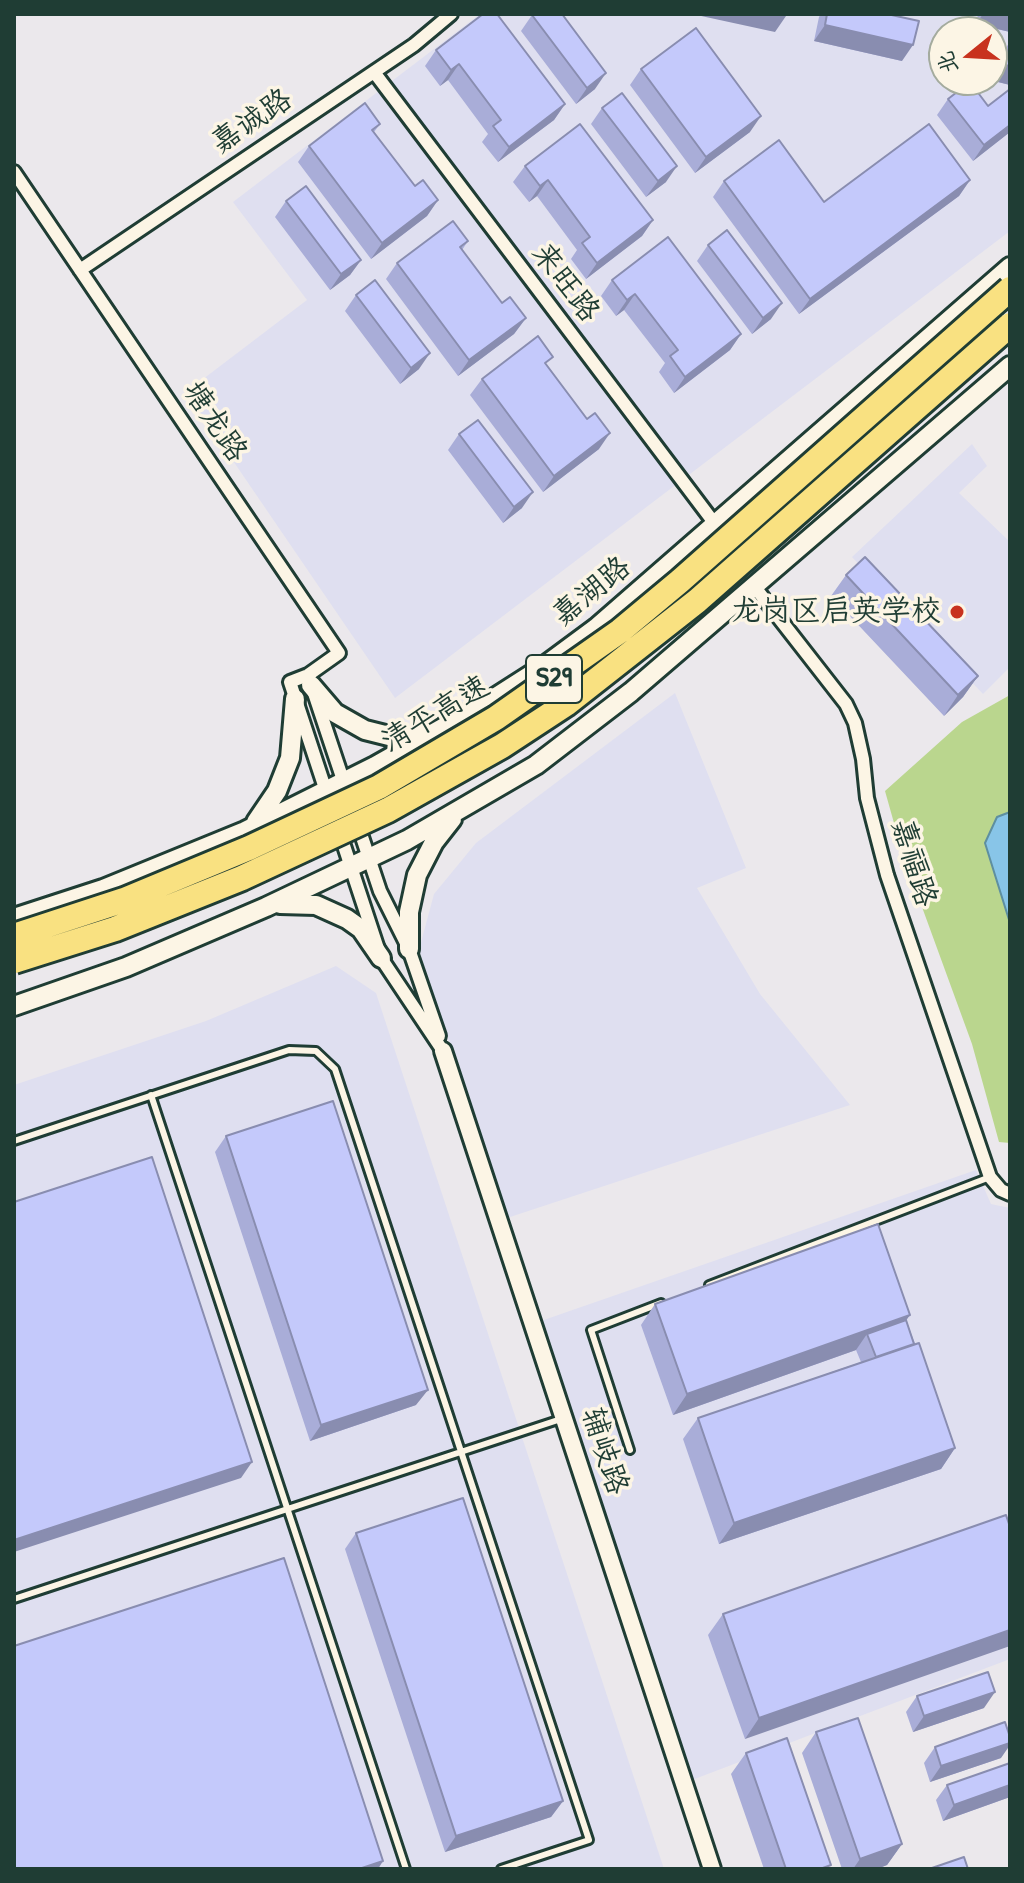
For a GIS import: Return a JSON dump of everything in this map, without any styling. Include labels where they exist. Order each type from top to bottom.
[{"type":"highway","name":"清平高速","points":[[14,936],[124,900],[249,848],[379,787],[496,718],[620,631],[680,581],[1010,289]]},
{"type":"highway","name":"清平高速","points":[[14,961],[115,929],[242,878],[388,810],[502,746],[566,704],[697,601],[1010,325]]},
{"type":"main road","name":"嘉湖路","points":[[14,918],[103,889],[245,831],[433,734],[497,696],[596,628],[1010,267]]},
{"type":"main road","points":[[14,1006],[126,967],[266,907],[369,859],[461,810],[536,765],[583,730],[1010,366]]},
{"type":"main road","points":[[310,680],[335,713],[365,730],[397,738],[433,734]]},
{"type":"main road","points":[[245,831],[270,805],[284,776],[294,741],[293,690]]},
{"type":"main road","points":[[409,949],[409,912],[417,875],[434,842],[461,810]]},
{"type":"main road","points":[[266,907],[299,903],[333,911],[361,929],[381,958]]},
{"type":"street","name":"嘉诚路","points":[[80,270],[374,72],[439,27],[451,14]]},
{"type":"street","name":"来旺路","points":[[374,72],[715,524]]},
{"type":"street","name":"塘龙路","points":[[14,172],[339,653],[310,680],[293,690]]},
{"type":"street","name":"嘉福路","points":[[754,586],[846,704],[855,723],[867,798],[887,875],[990,1177]]},
{"type":"street","points":[[310,680],[380,891],[409,949],[443,1051]]},
{"type":"street","points":[[293,690],[381,958],[443,1051]]},
{"type":"street","name":"辅岐路","points":[[443,1051],[712,1869]]},
{"type":"street","points":[[990,1177],[995,1186],[1010,1194]]},
{"type":"lane","points":[[14,1141],[298,1048],[316,1051],[330,1061],[589,1840],[501,1869]]},
{"type":"lane","points":[[151,1095],[406,1869]]},
{"type":"lane","points":[[707,1286],[990,1177]]},
{"type":"lane","points":[[630,1450],[591,1330],[663,1302]]},
{"type":"lane","points":[[14,1599],[564,1418]]},
{"type":"shaded area","points":[[480,14],[1010,14],[1010,231],[395,698],[186,392],[307,300],[233,202]]},
{"type":"shaded area","name":"龙岗区启英学校","points":[[972,444],[987,466],[959,493],[1010,542],[1010,667],[983,694],[852,557]]},
{"type":"shaded area","points":[[675,693],[746,868],[697,888],[760,994],[850,1105],[507,1218],[419,950],[434,894],[476,843]]},
{"type":"shaded area","points":[[336,966],[376,993],[664,1869],[14,1869],[14,1085],[206,1021]]},
{"type":"shaded area","points":[[976,1170],[991,1204],[1010,1208],[1010,1659],[692,1780],[538,1322]]},
{"type":"green space","points":[[1010,695],[1010,1143],[999,1142],[972,1044],[903,855],[885,791],[962,722]]},
{"type":"water","points":[[1010,812],[1010,923],[985,843],[997,817]]},
{"type":"building","points":[[483,14],[497,14],[565,104],[509,147],[493,126],[501,120],[459,64],[451,70],[436,50]]},
{"type":"building","points":[[533,14],[562,14],[606,73],[587,88]]},
{"type":"building","points":[[827,14],[887,14],[919,21],[913,45],[825,25]]},
{"type":"building","points":[[696,28],[761,116],[706,157],[641,69]]},
{"type":"building","points":[[1010,89],[1010,125],[984,145],[948,99],[952,96],[980,96],[988,106],[1001,96],[1008,96]]},
{"type":"building","points":[[622,93],[677,166],[658,181],[602,108]]},
{"type":"building","points":[[365,103],[380,124],[372,130],[415,186],[423,180],[438,200],[382,243],[309,146]]},
{"type":"building","points":[[580,124],[653,220],[597,263],[582,243],[590,237],[548,180],[540,186],[525,166]]},
{"type":"building","points":[[929,124],[970,180],[810,299],[724,181],[779,140],[824,202]]},
{"type":"building","points":[[306,186],[361,260],[341,274],[286,201]]},
{"type":"building","points":[[453,221],[468,241],[460,247],[502,303],[510,297],[526,318],[469,360],[397,263]]},
{"type":"building","points":[[727,230],[782,303],[763,318],[708,245]]},
{"type":"building","points":[[668,237],[741,334],[685,377],[670,356],[678,350],[635,294],[627,300],[612,280]]},
{"type":"building","points":[[375,280],[430,353],[411,368],[356,295]]},
{"type":"building","points":[[538,336],[553,357],[545,363],[587,419],[595,413],[610,433],[554,476],[482,379]]},
{"type":"building","points":[[478,420],[533,492],[514,507],[459,434]]},
{"type":"building","points":[[865,557],[978,676],[958,695],[846,575]]},
{"type":"building","points":[[333,1101],[428,1390],[321,1425],[226,1136]]},
{"type":"building","points":[[152,1157],[252,1462],[14,1540],[14,1202]]},
{"type":"building","points":[[878,1224],[910,1315],[687,1394],[655,1304]]},
{"type":"building","points":[[906,1320],[914,1344],[876,1357],[867,1334]]},
{"type":"building","points":[[919,1343],[955,1448],[734,1523],[698,1418]]},
{"type":"building","points":[[463,1498],[563,1801],[456,1836],[356,1533]]},
{"type":"building","points":[[1006,1515],[1010,1527],[1010,1630],[759,1718],[723,1614]]},
{"type":"building","points":[[284,1558],[383,1861],[359,1869],[14,1869],[14,1646]]},
{"type":"building","points":[[988,1672],[995,1692],[924,1716],[917,1696]]},
{"type":"building","points":[[858,1718],[902,1844],[860,1859],[816,1732]]},
{"type":"building","points":[[1005,1722],[1010,1743],[941,1766],[935,1747]]},
{"type":"building","points":[[787,1738],[831,1865],[820,1869],[786,1869],[746,1753]]},
{"type":"building","points":[[1010,1763],[1010,1785],[954,1805],[947,1785]]},
{"type":"building","points":[[964,1857],[968,1869],[929,1869]]},
{"type":"place","name":"龙岗区启英学校","points":[[957,612]]}]
